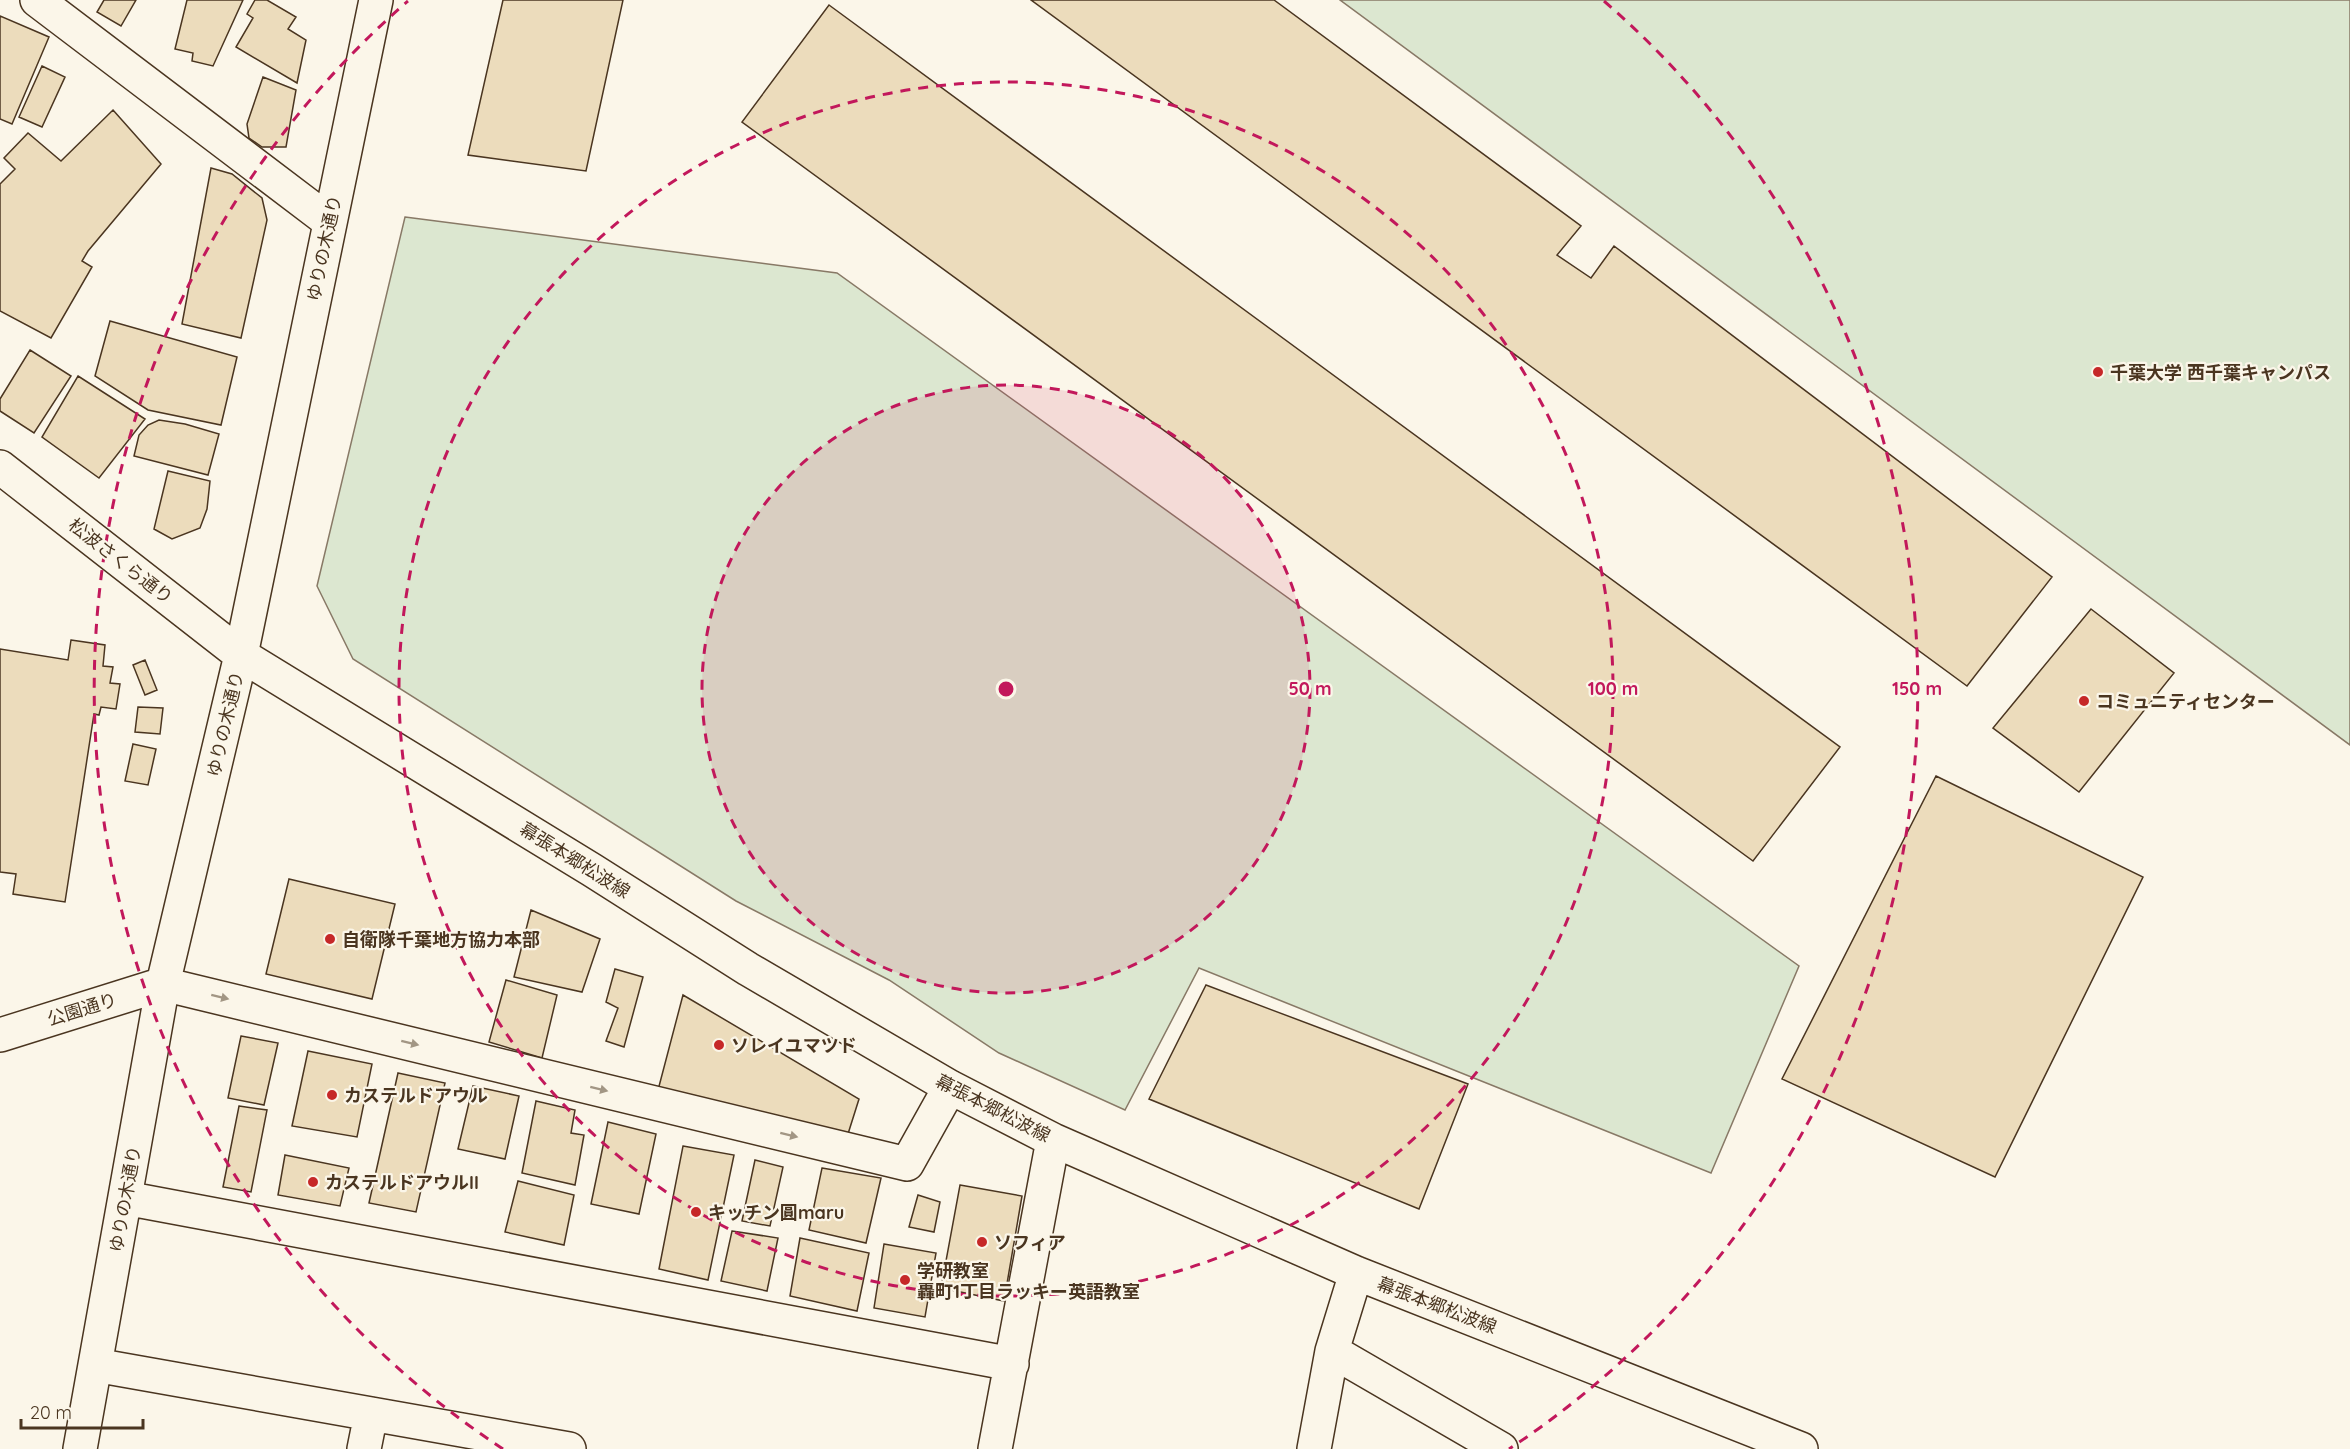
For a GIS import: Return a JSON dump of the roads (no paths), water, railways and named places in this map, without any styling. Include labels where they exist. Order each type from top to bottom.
[{"type":"street","points":[[37,0],[330,222]]},
{"type":"street","name":"ゆりの木通り","points":[[86,1448],[95,1365],[164,984],[241,655],[376,0]]},
{"type":"street","name":"松波さくら通り","points":[[0,467],[241,655]]},
{"type":"street","name":"幕張本郷松波線","points":[[241,655],[592,870],[748,969],[950,1088],[1053,1140],[1356,1273],[1762,1442],[1801,1449]]},
{"type":"street","points":[[164,984],[907,1164],[950,1088]]},
{"type":"street","name":"公園通り","points":[[0,1035],[164,984]]},
{"type":"street","points":[[995,1449],[1053,1140]]},
{"type":"street","points":[[125,1198],[1012,1364]]},
{"type":"street","points":[[1314,1449],[1332,1351],[1356,1273]]},
{"type":"street","points":[[1332,1351],[1502,1449]]},
{"type":"street","points":[[95,1365],[568,1449]]},
{"type":"street","points":[[364,1449],[371,1414]]},
{"type":"place","name":"千葉大学 西千葉キャンパス","points":[[2098,372]]},
{"type":"place","name":"コミュニティセンター","points":[[2084,701]]},
{"type":"place","name":"自衛隊千葉地方協力本部","points":[[330,939]]},
{"type":"place","name":"ソレイユマツド","points":[[719,1045]]},
{"type":"place","name":"カステルドアウル","points":[[332,1095]]},
{"type":"place","name":"カステルドアウルII","points":[[313,1182]]},
{"type":"place","name":"キッチン圓maru","points":[[696,1212]]},
{"type":"place","name":"ソフィア","points":[[982,1242]]},
{"type":"place","name":"学研教室 轟町1丁目ラッキー英語教室","points":[[905,1280]]}]
